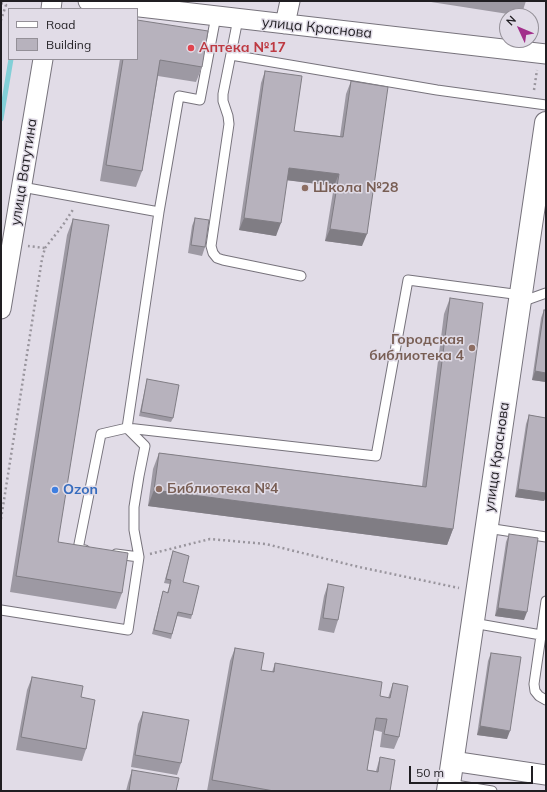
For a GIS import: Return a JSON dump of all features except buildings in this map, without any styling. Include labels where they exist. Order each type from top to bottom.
[{"type":"street","name":"улица Краснова","points":[[88,1],[546,54]]},
{"type":"street","points":[[285,24],[290,1]]},
{"type":"street","name":"улица Ватутина","points":[[1,309],[8,248],[22,187],[42,60]]},
{"type":"street","name":"улица Краснова","points":[[448,788],[520,298],[544,149],[546,123]]},
{"type":"street","points":[[452,761],[546,775]]},
{"type":"lane","points":[[127,428],[159,212],[179,96],[200,100],[216,16]]},
{"type":"lane","points":[[238,19],[223,94],[223,101],[229,124],[211,246],[213,253],[217,258],[301,276]]},
{"type":"lane","points":[[231,55],[437,90],[546,105]]},
{"type":"lane","points":[[22,187],[159,212]]},
{"type":"lane","points":[[93,551],[78,549],[101,434],[127,428],[376,456],[408,280],[520,298],[546,293]]},
{"type":"lane","points":[[1,610],[128,630],[139,557],[134,530],[134,507],[145,446],[127,428]]},
{"type":"lane","points":[[487,528],[546,538]]},
{"type":"lane","points":[[108,553],[139,557]]},
{"type":"lane","points":[[546,601],[544,624],[541,635],[542,655],[534,684],[535,691],[539,696],[546,700]]},
{"type":"lane","points":[[473,623],[541,635]]},
{"type":"lane","points":[[448,788],[492,791]]},
{"type":"path","points":[[1,3],[6,5],[1,20]]},
{"type":"path","points":[[1,519],[42,259],[45,248],[73,211],[79,197]]},
{"type":"path","points":[[8,248],[45,248]]},
{"type":"path","points":[[139,557],[210,539],[266,544],[359,567],[478,592]]},
{"type":"waterway","points":[[1,119],[11,60]]},
{"type":"place","name":"Аптека №17","points":[[191,48]]},
{"type":"place","name":"Школа №28","points":[[305,188]]},
{"type":"place","name":"Городская библиотека 4","points":[[472,348]]},
{"type":"place","name":"Библиотека №4","points":[[159,489]]},
{"type":"place","name":"Ozon","points":[[55,490]]}]
